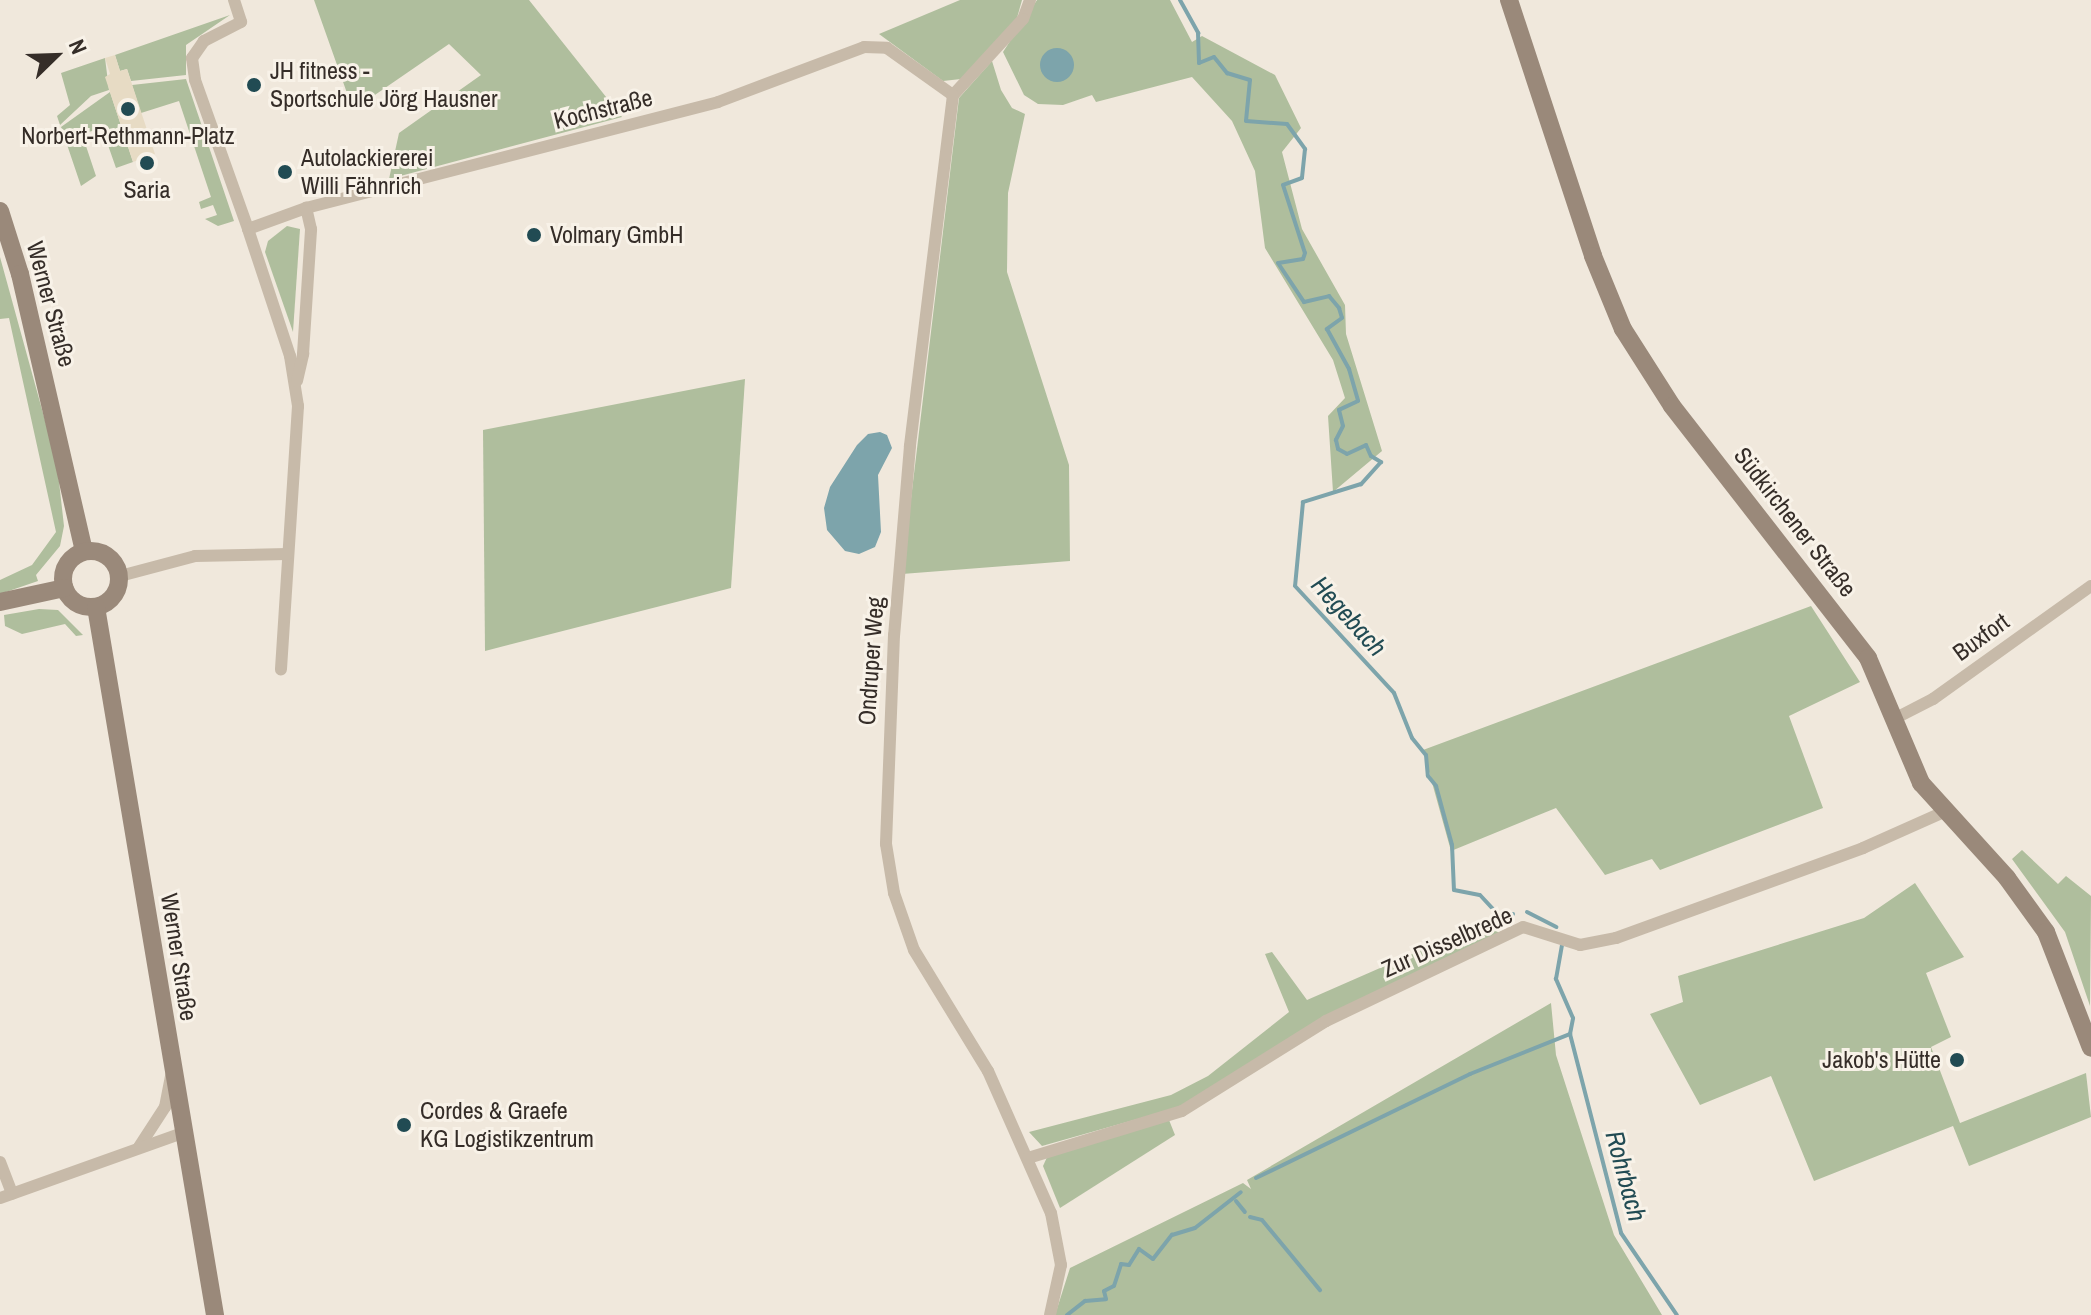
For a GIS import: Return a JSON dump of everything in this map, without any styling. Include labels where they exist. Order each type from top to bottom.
[{"type":"street","points":[[234,0],[241,22],[204,41],[192,58],[195,80],[248,229],[296,384]]},
{"type":"street","points":[[953,95],[1023,19],[1030,0]]},
{"type":"street","name":"Südkirchener Straße","points":[[1509,0],[1593,256],[1623,329],[1667,398],[1853,636],[1894,719],[1915,771],[1944,812],[2007,878],[2046,932],[2091,1048]]},
{"type":"street","name":"Kochstraße","points":[[248,229],[306,208],[718,102],[864,47],[887,48],[953,95]]},
{"type":"street","name":"Ondruper Weg","points":[[953,95],[910,446],[894,635],[886,844],[894,893],[914,950],[988,1071],[1028,1158],[1059,1237],[1059,1289],[1050,1315]]},
{"type":"street","points":[[281,669],[296,384],[303,354],[311,229],[306,208]]},
{"type":"street","name":"Werner Straße","points":[[0,211],[20,274],[84,551]]},
{"type":"street","points":[[84,551],[107,555],[120,576],[116,593],[96,607],[73,601],[64,588],[66,566],[84,551]]},
{"type":"street","points":[[120,576],[195,556],[287,554]]},
{"type":"street","name":"Buxfort","points":[[1894,719],[1933,699],[2091,586]]},
{"type":"street","points":[[0,602],[64,588]]},
{"type":"street","name":"Werner Straße","points":[[96,607],[215,1315]]},
{"type":"street","name":"Zur Disselbrede","points":[[1028,1158],[1182,1111],[1326,1021],[1523,927],[1580,945],[1616,938],[1863,848],[1944,812]]},
{"type":"street","points":[[139,1147],[165,1107],[173,1069]]},
{"type":"street","points":[[0,1162],[6,1196],[183,1133]]},
{"type":"green space","points":[[314,0],[529,0],[622,117],[389,179],[399,133],[481,75],[449,44],[353,110]]},
{"type":"green space","points":[[960,0],[1022,0],[1017,18],[961,79],[943,81],[879,34]]},
{"type":"green space","points":[[1037,0],[1170,0],[1192,42],[1202,36],[1275,75],[1301,128],[1282,152],[1302,229],[1345,305],[1346,334],[1382,451],[1333,492],[1328,416],[1345,398],[1333,360],[1265,248],[1255,171],[1232,121],[1192,77],[1096,102],[1092,95],[1063,105],[1038,104],[1024,95],[1003,52]]},
{"type":"green space","points":[[230,15],[186,45],[186,75],[131,81],[127,69],[120,71],[115,55]]},
{"type":"green space","points":[[105,58],[109,90],[91,96],[60,125],[57,116],[70,105],[61,73]]},
{"type":"green space","points":[[992,61],[1001,90],[1012,108],[1025,114],[1008,193],[1007,272],[1069,465],[1070,561],[902,574],[959,98]]},
{"type":"green space","points":[[186,79],[234,221],[218,226],[205,219],[217,215],[213,205],[201,209],[199,202],[211,197],[179,101],[141,113],[132,85]]},
{"type":"green space","points":[[110,92],[133,162],[116,168],[102,128],[82,134],[96,176],[81,186],[61,127]]},
{"type":"green space","points":[[287,226],[300,229],[293,332],[265,252],[268,241]]},
{"type":"green space","points":[[0,257],[57,464],[64,526],[60,546],[36,575],[38,581],[0,594],[0,580],[32,565],[56,532],[9,318],[0,319]]},
{"type":"green space","points":[[745,379],[731,588],[485,651],[483,430]]},
{"type":"green space","points":[[1811,606],[1860,682],[1789,716],[1823,808],[1660,870],[1652,859],[1605,875],[1556,808],[1451,851],[1423,750]]},
{"type":"green space","points":[[39,609],[58,610],[83,635],[76,636],[65,624],[22,634],[5,626],[4,615]]},
{"type":"green space","points":[[2022,850],[2058,884],[2066,876],[2091,896],[2090,1006],[2065,932],[2012,859]]},
{"type":"green space","points":[[1915,883],[1964,957],[1926,973],[1951,1037],[1931,1047],[1960,1123],[2086,1073],[2091,1117],[1969,1166],[1953,1126],[1814,1181],[1771,1076],[1700,1105],[1650,1014],[1683,1002],[1678,976],[1864,918]]},
{"type":"green space","points":[[1485,922],[1499,933],[1180,1107],[1042,1146],[1029,1132],[1171,1095],[1208,1076],[1289,1012],[1265,954],[1272,952],[1307,1000]]},
{"type":"green space","points":[[1551,1003],[1556,1055],[1614,1235],[1662,1315],[1055,1315],[1070,1268],[1243,1183],[1251,1189],[1247,1180]]},
{"type":"green space","points":[[1169,1120],[1175,1135],[1060,1208],[1043,1166],[1048,1155]]},
{"type":"shaded area","name":"Norbert-Rethmann-Platz","points":[[115,55],[120,71],[127,69],[155,154],[133,162],[105,77],[110,74],[105,58]]},
{"type":"water","points":[[1057,48],[1069,53],[1074,65],[1069,77],[1057,82],[1045,77],[1040,65],[1045,53]]},
{"type":"water","points":[[880,432],[887,435],[892,448],[878,475],[881,532],[875,547],[859,554],[845,551],[827,530],[824,508],[830,487],[857,445],[868,434]]},
{"type":"waterway","name":"Hegebach","points":[[1180,0],[1198,33],[1199,63],[1214,57],[1227,73],[1250,80],[1246,121],[1287,124],[1305,149],[1302,178],[1283,185],[1305,253],[1303,259],[1278,263],[1304,302],[1329,296],[1339,308],[1342,318],[1327,329],[1349,369],[1358,401],[1339,410],[1343,426],[1336,440],[1338,449],[1347,454],[1366,445],[1371,456],[1381,462],[1361,484],[1303,502],[1295,586],[1394,693],[1412,738],[1426,755],[1428,776],[1436,786],[1452,845],[1454,890],[1480,895],[1498,914],[1513,914]]},
{"type":"waterway","points":[[1527,912],[1556,927]]},
{"type":"waterway","name":"Hegebach","points":[[1256,1178],[1470,1074],[1570,1034],[1573,1018],[1556,979],[1562,944]]},
{"type":"waterway","name":"Rohrbach","points":[[1570,1034],[1621,1233],[1677,1315]]},
{"type":"waterway","points":[[1067,1315],[1085,1301],[1106,1299],[1104,1291],[1114,1286],[1121,1264],[1129,1265],[1139,1249],[1153,1259],[1172,1235],[1195,1228],[1241,1192]]},
{"type":"waterway","points":[[1236,1201],[1245,1212]]},
{"type":"waterway","points":[[1250,1217],[1262,1220],[1320,1290]]},
{"type":"place","name":"JH fitness - Sportschule Jörg Hausner","points":[[254,85]]},
{"type":"place","name":"Norbert-Rethmann-Platz","points":[[128,109]]},
{"type":"place","name":"Saria","points":[[147,163]]},
{"type":"place","name":"Autolackiererei Willi Fähnrich","points":[[285,172]]},
{"type":"place","name":"Volmary GmbH","points":[[534,235]]},
{"type":"place","name":"Jakob's Hütte","points":[[1957,1060]]},
{"type":"place","name":"Cordes & Graefe KG Logistikzentrum","points":[[404,1125]]}]
